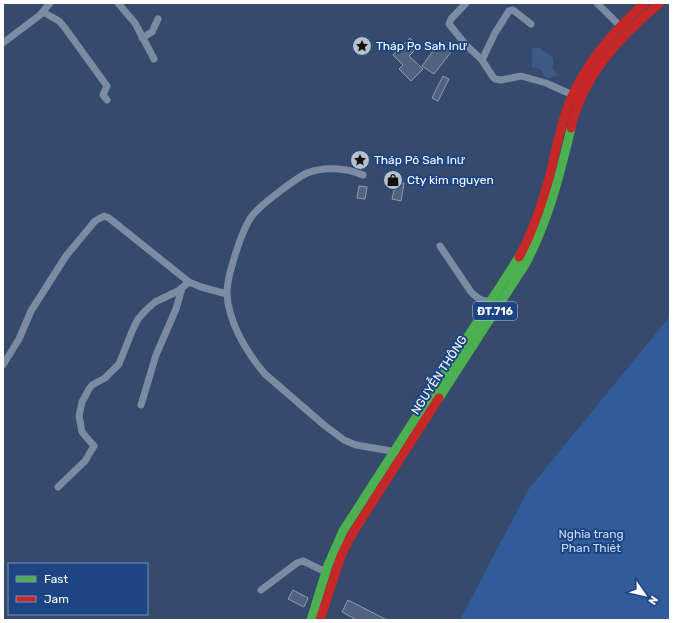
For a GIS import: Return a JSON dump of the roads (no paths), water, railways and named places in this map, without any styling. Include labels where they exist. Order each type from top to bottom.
[{"type":"main road","name":"NGUYỄN THÔNG","points":[[311,620],[326,572],[344,530],[398,453],[526,263],[539,239],[550,207],[575,112],[582,77],[595,56],[620,26],[646,3]]},
{"type":"main road","name":"NGUYỄN THÔNG","points":[[320,620],[346,546],[398,453],[490,301],[517,260],[530,236],[544,196],[565,115],[577,96],[613,49],[632,27],[660,3]]},
{"type":"street","points":[[3,43],[43,12],[50,3]]},
{"type":"street","points":[[118,3],[135,23],[154,60]]},
{"type":"street","points":[[466,3],[451,19],[449,24],[466,45],[482,60],[492,77],[498,80],[521,76],[546,83],[577,96]]},
{"type":"street","points":[[598,3],[620,26]]},
{"type":"street","points":[[482,60],[495,33],[509,11],[513,10],[531,24]]},
{"type":"street","points":[[43,12],[59,21],[65,28],[106,86],[102,95],[107,100]]},
{"type":"street","points":[[142,38],[152,32],[158,19]]},
{"type":"street","points":[[363,174],[347,170],[323,169],[312,171],[265,202],[247,224],[230,274],[227,294],[230,312],[237,330],[258,366],[265,374],[324,425],[344,440],[356,445],[398,453]]},
{"type":"street","points":[[3,365],[19,339],[31,311],[57,269],[76,243],[100,217],[106,216],[109,218],[190,282],[201,287],[227,294]]},
{"type":"street","points":[[440,246],[471,292],[477,298],[484,301],[490,301]]},
{"type":"street","points":[[58,487],[85,461],[94,446],[82,432],[79,416],[82,402],[89,389],[92,385],[105,378],[119,364],[133,328],[138,319],[146,310],[155,302],[182,288],[190,282]]},
{"type":"street","points":[[141,405],[156,355],[176,309],[182,288]]},
{"type":"street","points":[[261,590],[297,563],[303,561],[326,572]]},
{"type":"place","name":"Tháp Po Sah Inư","points":[[362,46]]},
{"type":"place","name":"Tháp Pô Sah Inư","points":[[360,160]]},
{"type":"place","name":"Cty kim nguyen","points":[[393,180]]},
{"type":"park label","name":"Nghĩa trang Phan Thiết","points":[[591,541]]}]
